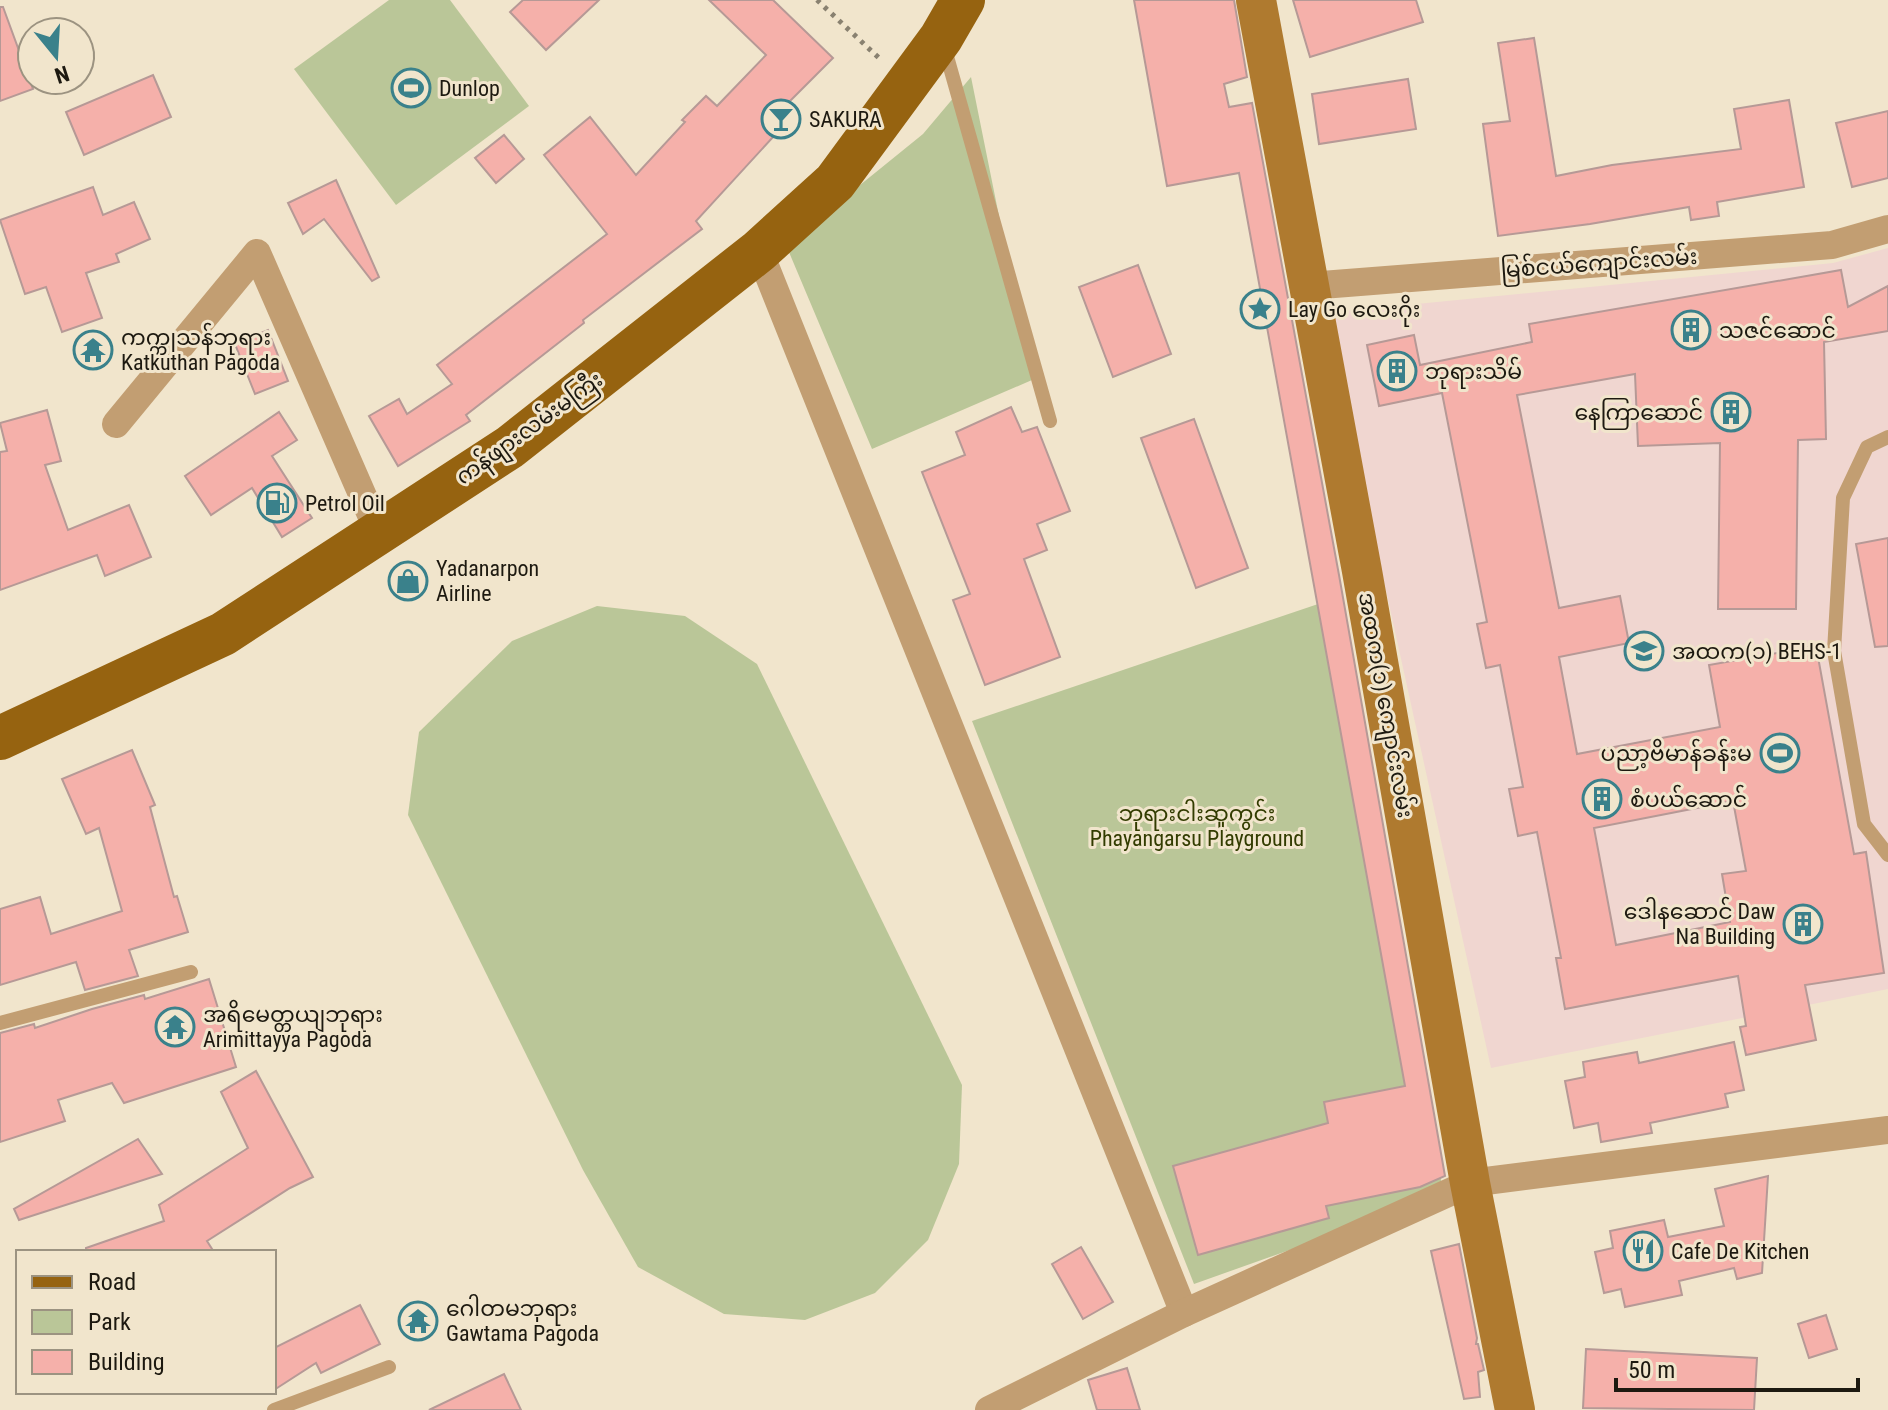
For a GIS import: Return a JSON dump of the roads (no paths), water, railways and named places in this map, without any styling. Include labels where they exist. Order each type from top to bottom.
[{"type":"main road","name":"ကန်ဖျားလမ်းမကြီး","points":[[0,738],[223,634],[510,447],[759,251],[835,182],[941,38],[963,0]]},
{"type":"main road","name":"အထက(၁) ကျောင်းလမ်း","points":[[1256,0],[1362,571],[1470,1183],[1515,1410]]},
{"type":"street","name":"မြစ်ငယ်ကျောင်းလမ်း","points":[[1309,286],[1832,245],[1888,229]]},
{"type":"street","points":[[759,251],[1184,1313]]},
{"type":"street","points":[[116,424],[257,253],[379,533]]},
{"type":"street","points":[[989,1410],[1184,1313],[1470,1183],[1888,1130]]},
{"type":"lane","points":[[941,38],[1050,421]]},
{"type":"lane","points":[[1888,437],[1867,447],[1843,498],[1834,651],[1864,824],[1888,855]]},
{"type":"lane","points":[[0,1023],[191,972]]},
{"type":"lane","points":[[274,1410],[389,1367]]},
{"type":"place","name":"Dunlop","points":[[411,88]]},
{"type":"place","name":"SAKURA","points":[[781,119]]},
{"type":"place","name":"Lay Go လေးဂိုး","points":[[1260,309]]},
{"type":"place","name":"သဇင်ဆောင်","points":[[1691,330]]},
{"type":"place","name":"ကက္ကုသန်ဘုရား Katkuthan Pagoda","points":[[93,350]]},
{"type":"place","name":"ဘုရားသိမ်","points":[[1397,371]]},
{"type":"place","name":"နေကြာဆောင်","points":[[1731,412]]},
{"type":"place","name":"Petrol Oil","points":[[277,503]]},
{"type":"place","name":"Yadanarpon Airline","points":[[408,581]]},
{"type":"place","name":"အထက(၁) BEHS-1","points":[[1644,651]]},
{"type":"place","name":"ပညာ့ဗိမာန်ခန်းမ","points":[[1780,753]]},
{"type":"place","name":"စံပယ်ဆောင်","points":[[1602,799]]},
{"type":"place","name":"ဒေါနဆောင် Daw Na Building","points":[[1803,924]]},
{"type":"place","name":"အရိမေတ္တယျဘုရား Arimittayya Pagoda","points":[[175,1027]]},
{"type":"place","name":"Cafe De Kitchen","points":[[1643,1251]]},
{"type":"place","name":"ဂေါတမဘုရား Gawtama Pagoda","points":[[418,1321]]},
{"type":"park label","name":"ဘုရားငါးဆူကွင်း Phayangarsu Playground","points":[[1197,826]]}]
